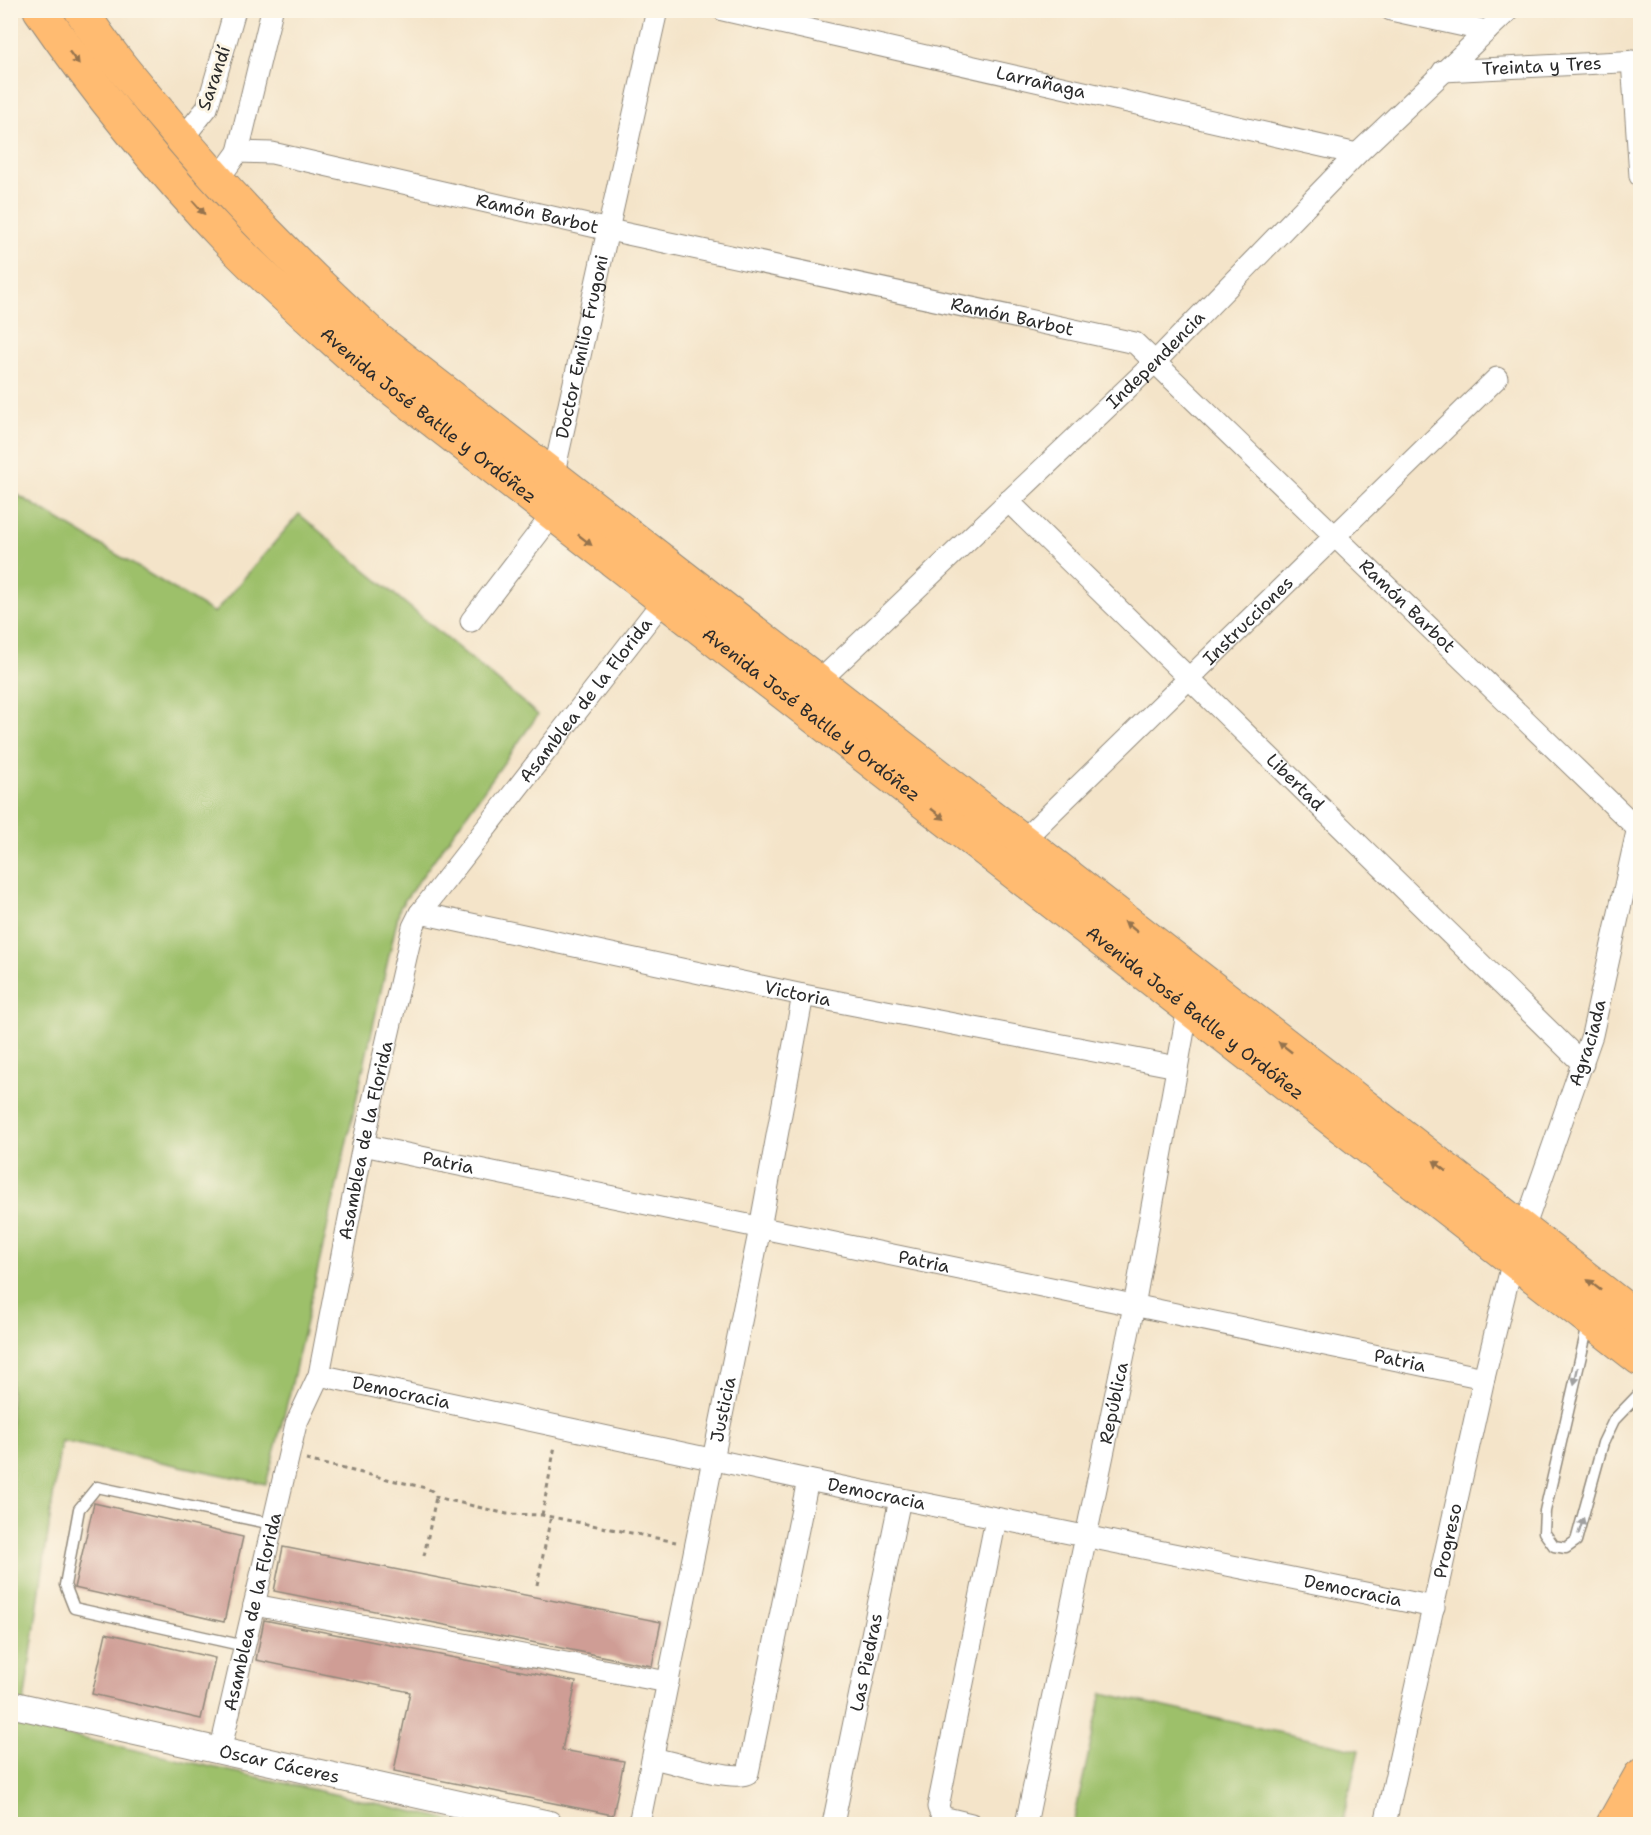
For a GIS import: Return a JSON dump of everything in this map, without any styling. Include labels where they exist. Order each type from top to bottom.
[{"type":"main road","name":"Avenida José Batlle y Ordóñez","points":[[40,10],[109,104],[196,206],[284,274],[377,339],[663,601],[808,693],[1021,839],[1194,995]]},
{"type":"main road","name":"Avenida José Batlle y Ordóñez","points":[[81,10],[137,87],[217,181],[284,274]]},
{"type":"main road","name":"Avenida José Batlle y Ordóñez","points":[[547,497],[808,693],[1002,865],[1194,995],[1518,1245],[1641,1320]]},
{"type":"main road","name":"Avenida José Batlle y Ordóñez","points":[[1518,1245],[1589,1319],[1641,1359]]},
{"type":"main road","points":[[1613,1824],[1641,1776]]},
{"type":"street","name":"Sarandí","points":[[182,139],[207,108],[235,10]]},
{"type":"street","points":[[217,181],[238,152],[272,10]]},
{"type":"street","name":"Doctor Emilio Frugoni","points":[[547,497],[657,10]]},
{"type":"street","name":"Larrañaga","points":[[723,10],[1357,154]]},
{"type":"street","name":"Treinta y Tres","points":[[1391,10],[1487,31]]},
{"type":"street","name":"Independencia","points":[[808,693],[1155,362],[1357,154],[1509,10]]},
{"type":"street","points":[[1636,61],[1641,176]]},
{"type":"street","name":"Treinta y Tres","points":[[1443,71],[1636,61]]},
{"type":"street","name":"Ramón Barbot","points":[[238,152],[272,153],[609,230],[1135,343],[1640,826]]},
{"type":"street","name":"Instrucciones","points":[[1002,865],[1021,839],[1497,378]]},
{"type":"street","points":[[471,621],[547,497]]},
{"type":"street","name":"Libertad","points":[[1008,501],[1583,1064]]},
{"type":"street","name":"Asamblea de la Florida","points":[[220,1752],[296,1424],[319,1375],[363,1145],[413,927],[420,913],[663,601]]},
{"type":"street","name":"Agraciada","points":[[1518,1245],[1583,1064],[1640,826]]},
{"type":"street","name":"Victoria","points":[[420,913],[803,995],[1177,1067]]},
{"type":"street","name":"Justicia","points":[[639,1824],[760,1228],[803,995]]},
{"type":"street","name":"República","points":[[1026,1824],[1134,1306],[1177,1067],[1194,995]]},
{"type":"street","name":"Patria","points":[[363,1145],[1484,1378]]},
{"type":"street","name":"Progreso","points":[[1384,1824],[1484,1378],[1518,1245]]},
{"type":"street","name":"Democracia","points":[[319,1375],[808,1480],[1434,1607]]},
{"type":"street","points":[[653,1758],[731,1775],[748,1773],[808,1480]]},
{"type":"street","name":"Las Piedras","points":[[833,1824],[900,1499]]},
{"type":"street","points":[[971,1824],[942,1817],[938,1807],[996,1519]]},
{"type":"street","points":[[254,1605],[668,1682]]},
{"type":"street","name":"Oscar Cáceres","points":[[10,1704],[549,1824]]},
{"type":"lane","points":[[1589,1319],[1545,1511],[1544,1532],[1554,1545],[1566,1548],[1576,1541],[1603,1443],[1614,1420],[1641,1393]]},
{"type":"lane","points":[[245,1646],[74,1608],[65,1585],[79,1509],[97,1487],[272,1524]]},
{"type":"path","points":[[542,1515],[559,1427]]},
{"type":"path","points":[[289,1456],[426,1488],[436,1497],[507,1514],[551,1516],[696,1546]]},
{"type":"path","points":[[424,1556],[436,1497]]},
{"type":"path","points":[[537,1585],[551,1516]]},
{"type":"green space","points":[[11,491],[214,613],[299,514],[538,715],[400,907],[290,1392],[266,1484],[61,1441],[21,1725],[470,1824],[11,1824]]},
{"type":"green space","points":[[1102,1693],[1359,1750],[1342,1824],[1073,1824]]},
{"type":"building","points":[[94,1503],[243,1537],[224,1622],[74,1588]]},
{"type":"building","points":[[283,1547],[661,1622],[652,1666],[274,1591]]},
{"type":"building","points":[[264,1620],[576,1682],[562,1750],[624,1761],[613,1815],[394,1771],[410,1692],[256,1660]]},
{"type":"building","points":[[106,1633],[215,1658],[201,1719],[92,1694]]}]
